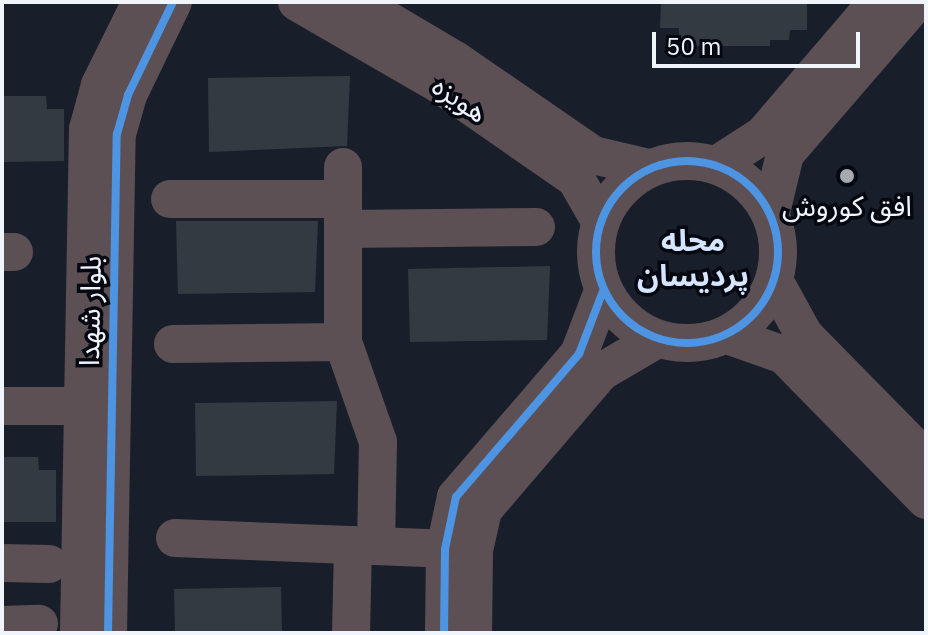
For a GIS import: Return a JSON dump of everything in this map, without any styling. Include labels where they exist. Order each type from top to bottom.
[{"type":"street","name":"بلوار شهدا","points":[[108,633],[96,407],[88,129],[100,85],[141,2]]},
{"type":"street","name":"بلوار شهدا","points":[[79,633],[117,134],[128,95],[173,2]]},
{"type":"street","name":"هویزه","points":[[297,2],[439,84],[576,179],[600,221]]},
{"type":"street","name":"هویزه","points":[[357,2],[455,60],[593,155],[648,168]]},
{"type":"street","points":[[718,164],[763,135],[877,2]]},
{"type":"street","points":[[771,212],[785,154],[916,2]]},
{"type":"street","points":[[682,159],[718,164],[749,183],[771,212],[780,246],[775,282],[756,313],[727,335],[692,344],[657,339],[625,320],[603,291],[595,256],[600,221],[619,190],[648,168],[682,159]]},
{"type":"street","points":[[343,198],[343,342],[378,442],[351,633]]},
{"type":"street","points":[[170,199],[343,198],[536,227]]},
{"type":"street","points":[[775,282],[804,335],[926,459]]},
{"type":"street","points":[[444,633],[445,549],[456,497],[579,354],[603,291]]},
{"type":"street","points":[[727,335],[784,355],[926,500]]},
{"type":"street","points":[[473,633],[474,550],[483,510],[601,372],[657,339]]},
{"type":"street","points":[[173,344],[343,342]]},
{"type":"street","points":[[2,406],[96,407]]},
{"type":"street","points":[[175,538],[445,549]]},
{"type":"street","points":[[2,563],[49,564]]},
{"type":"building","points":[[661,2],[807,2],[807,30],[790,30],[789,40],[770,40],[770,46],[697,46],[694,38],[679,38],[679,28],[660,28]]},
{"type":"building","points":[[350,76],[347,146],[209,152],[208,78]]},
{"type":"building","points":[[2,96],[46,96],[47,109],[64,109],[64,161],[4,162]]},
{"type":"building","points":[[176,221],[318,221],[315,292],[178,294]]},
{"type":"building","points":[[550,266],[547,340],[410,342],[408,269]]},
{"type":"building","points":[[337,401],[334,474],[196,476],[195,403]]},
{"type":"building","points":[[2,457],[38,457],[39,470],[56,470],[56,522],[2,522]]},
{"type":"building","points":[[281,587],[282,633],[175,633],[174,589]]},
{"type":"cycle path","points":[[108,633],[117,134],[128,95],[173,2]]},
{"type":"cycle path","points":[[687,161],[705,162],[722,168],[752,187],[771,217],[777,234],[778,252],[777,270],[771,287],[752,317],[722,336],[705,342],[687,343],[669,342],[652,336],[622,317],[603,287],[597,270],[596,252],[597,234],[603,217],[622,187],[652,168],[669,162],[687,161]]},
{"type":"cycle path","points":[[444,633],[445,549],[456,497],[579,354],[603,291]]},
{"type":"place","name":"افق کوروش","points":[[847,176]]},
{"type":"district","name":"محله پردیسان","points":[[693,257]]}]
